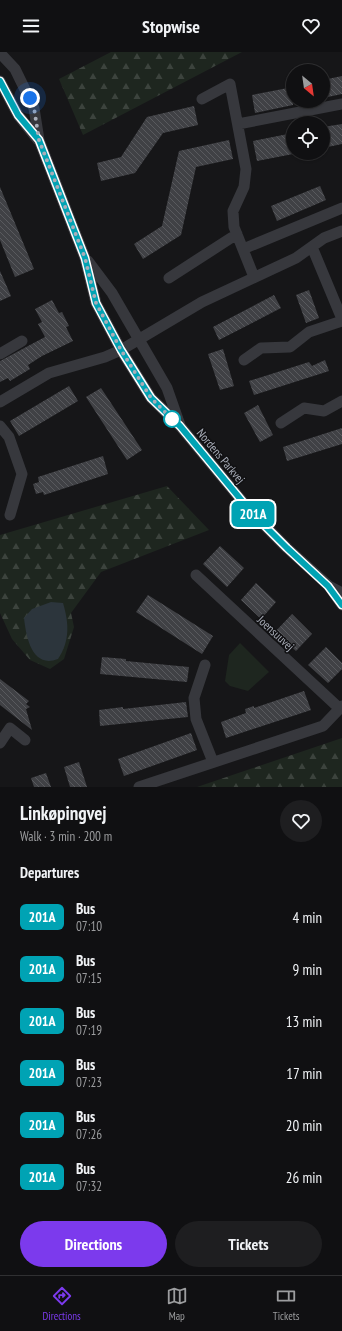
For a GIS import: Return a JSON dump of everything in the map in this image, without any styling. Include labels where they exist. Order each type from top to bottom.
[{"type":"street","name":"Nordens Parkvej","points":[[0,53],[15,68],[34,108],[39,140],[85,258],[96,303],[121,350],[151,398],[180,426],[252,513],[328,586],[342,605]]},
{"type":"street","name":"Nordens Parkvej","points":[[0,81],[18,115],[39,140]]},
{"type":"street","points":[[202,99],[230,84],[246,169],[244,187],[233,211],[234,227],[254,277]]},
{"type":"street","points":[[238,124],[342,104]]},
{"type":"street","points":[[243,249],[342,208]]},
{"type":"street","points":[[0,402],[49,373],[105,357],[121,350],[202,302],[296,258],[324,238],[342,231]]},
{"type":"street","points":[[169,278],[237,234]]},
{"type":"street","points":[[244,360],[261,348],[290,347],[309,332],[342,320],[312,247]]},
{"type":"street","name":"Nordens Parkvej","points":[[85,258],[112,293],[167,388],[180,426]]},
{"type":"street","points":[[0,354],[22,341]]},
{"type":"street","points":[[281,423],[304,408],[324,411],[342,401]]},
{"type":"street","points":[[0,426],[9,437],[22,474],[10,515]]},
{"type":"street","name":"Joensuuvej","points":[[139,787],[323,726],[341,707],[196,575]]},
{"type":"street","name":"Nordens Parkvej","points":[[328,586],[342,593]]},
{"type":"street","points":[[206,665],[194,698],[196,719],[213,762]]},
{"type":"street","points":[[0,743],[10,728],[25,740]]},
{"type":"green space","points":[[111,52],[242,52],[83,135],[59,79]]},
{"type":"green space","points":[[167,486],[209,530],[101,572],[71,613],[74,627],[64,659],[50,669],[30,660],[12,639],[0,613],[0,535]]},
{"type":"green space","points":[[240,643],[269,672],[248,691],[230,686],[225,681],[229,655]]},
{"type":"green space","points":[[342,738],[342,787],[197,787]]},
{"type":"shaded area","points":[[51,602],[63,603],[67,632],[65,645],[58,659],[49,661],[36,655],[32,649],[26,634],[24,618],[32,609]]},
{"type":"building","points":[[342,76],[342,94],[330,97],[330,79]]},
{"type":"building","points":[[286,88],[286,106],[255,113],[252,95]]},
{"type":"building","points":[[194,106],[198,125],[163,133],[135,173],[101,181],[97,163],[121,157],[147,117]]},
{"type":"building","points":[[342,124],[342,144],[330,147],[330,126]]},
{"type":"building","points":[[286,134],[286,155],[257,161],[253,141]]},
{"type":"building","points":[[229,140],[233,159],[196,167],[181,235],[143,259],[134,244],[162,226],[179,151]]},
{"type":"building","points":[[320,186],[326,200],[277,221],[271,206]]},
{"type":"building","points":[[0,187],[34,269],[15,277],[0,240]]},
{"type":"building","points":[[0,271],[11,296],[0,301]]},
{"type":"building","points":[[309,290],[319,318],[306,323],[296,295]]},
{"type":"building","points":[[274,295],[281,308],[219,340],[213,327]]},
{"type":"building","points":[[52,300],[59,313],[62,312],[69,326],[66,327],[73,341],[42,356],[28,365],[30,369],[10,381],[8,378],[0,382],[0,361],[45,337],[38,324],[42,322],[35,309]]},
{"type":"building","points":[[223,349],[234,386],[220,390],[208,354]]},
{"type":"building","points":[[325,360],[329,371],[254,395],[249,381],[309,362],[312,366]]},
{"type":"building","points":[[69,386],[78,401],[19,436],[10,421]]},
{"type":"building","points":[[101,388],[142,450],[127,460],[86,397]]},
{"type":"building","points":[[258,405],[273,435],[260,442],[244,413]]},
{"type":"building","points":[[342,428],[342,444],[287,461],[283,447]]},
{"type":"building","points":[[103,456],[108,474],[44,495],[43,492],[36,494],[33,484],[39,482],[38,477]]},
{"type":"building","points":[[220,546],[244,568],[227,587],[203,564]]},
{"type":"building","points":[[256,583],[276,602],[261,619],[241,600]]},
{"type":"building","points":[[148,595],[213,636],[202,654],[136,612]]},
{"type":"building","points":[[292,614],[312,634],[296,651],[275,632]]},
{"type":"building","points":[[326,647],[342,663],[342,669],[328,683],[308,665]]},
{"type":"building","points":[[102,657],[126,659],[126,661],[189,667],[187,682],[100,674]]},
{"type":"building","points":[[0,679],[29,701],[26,704],[30,707],[26,709],[32,730],[0,705]]},
{"type":"building","points":[[304,691],[311,710],[226,738],[221,722],[246,713],[245,709],[254,706],[254,708]]},
{"type":"building","points":[[186,702],[188,717],[100,726],[99,710],[123,707],[123,709]]},
{"type":"building","points":[[191,733],[197,750],[124,776],[118,759]]},
{"type":"building","points":[[79,762],[87,787],[70,787],[64,767]]},
{"type":"building","points":[[46,773],[51,787],[34,787],[31,778]]},
{"type":"bus line","name":"201A","points":[[0,81],[18,115],[39,140],[85,258],[96,303],[121,350],[151,398],[180,426],[203,456],[252,513],[328,586],[342,605]]},
{"type":"route","points":[[30,98],[34,108],[39,140],[85,258],[96,303],[121,350],[151,398],[172,419]]}]
